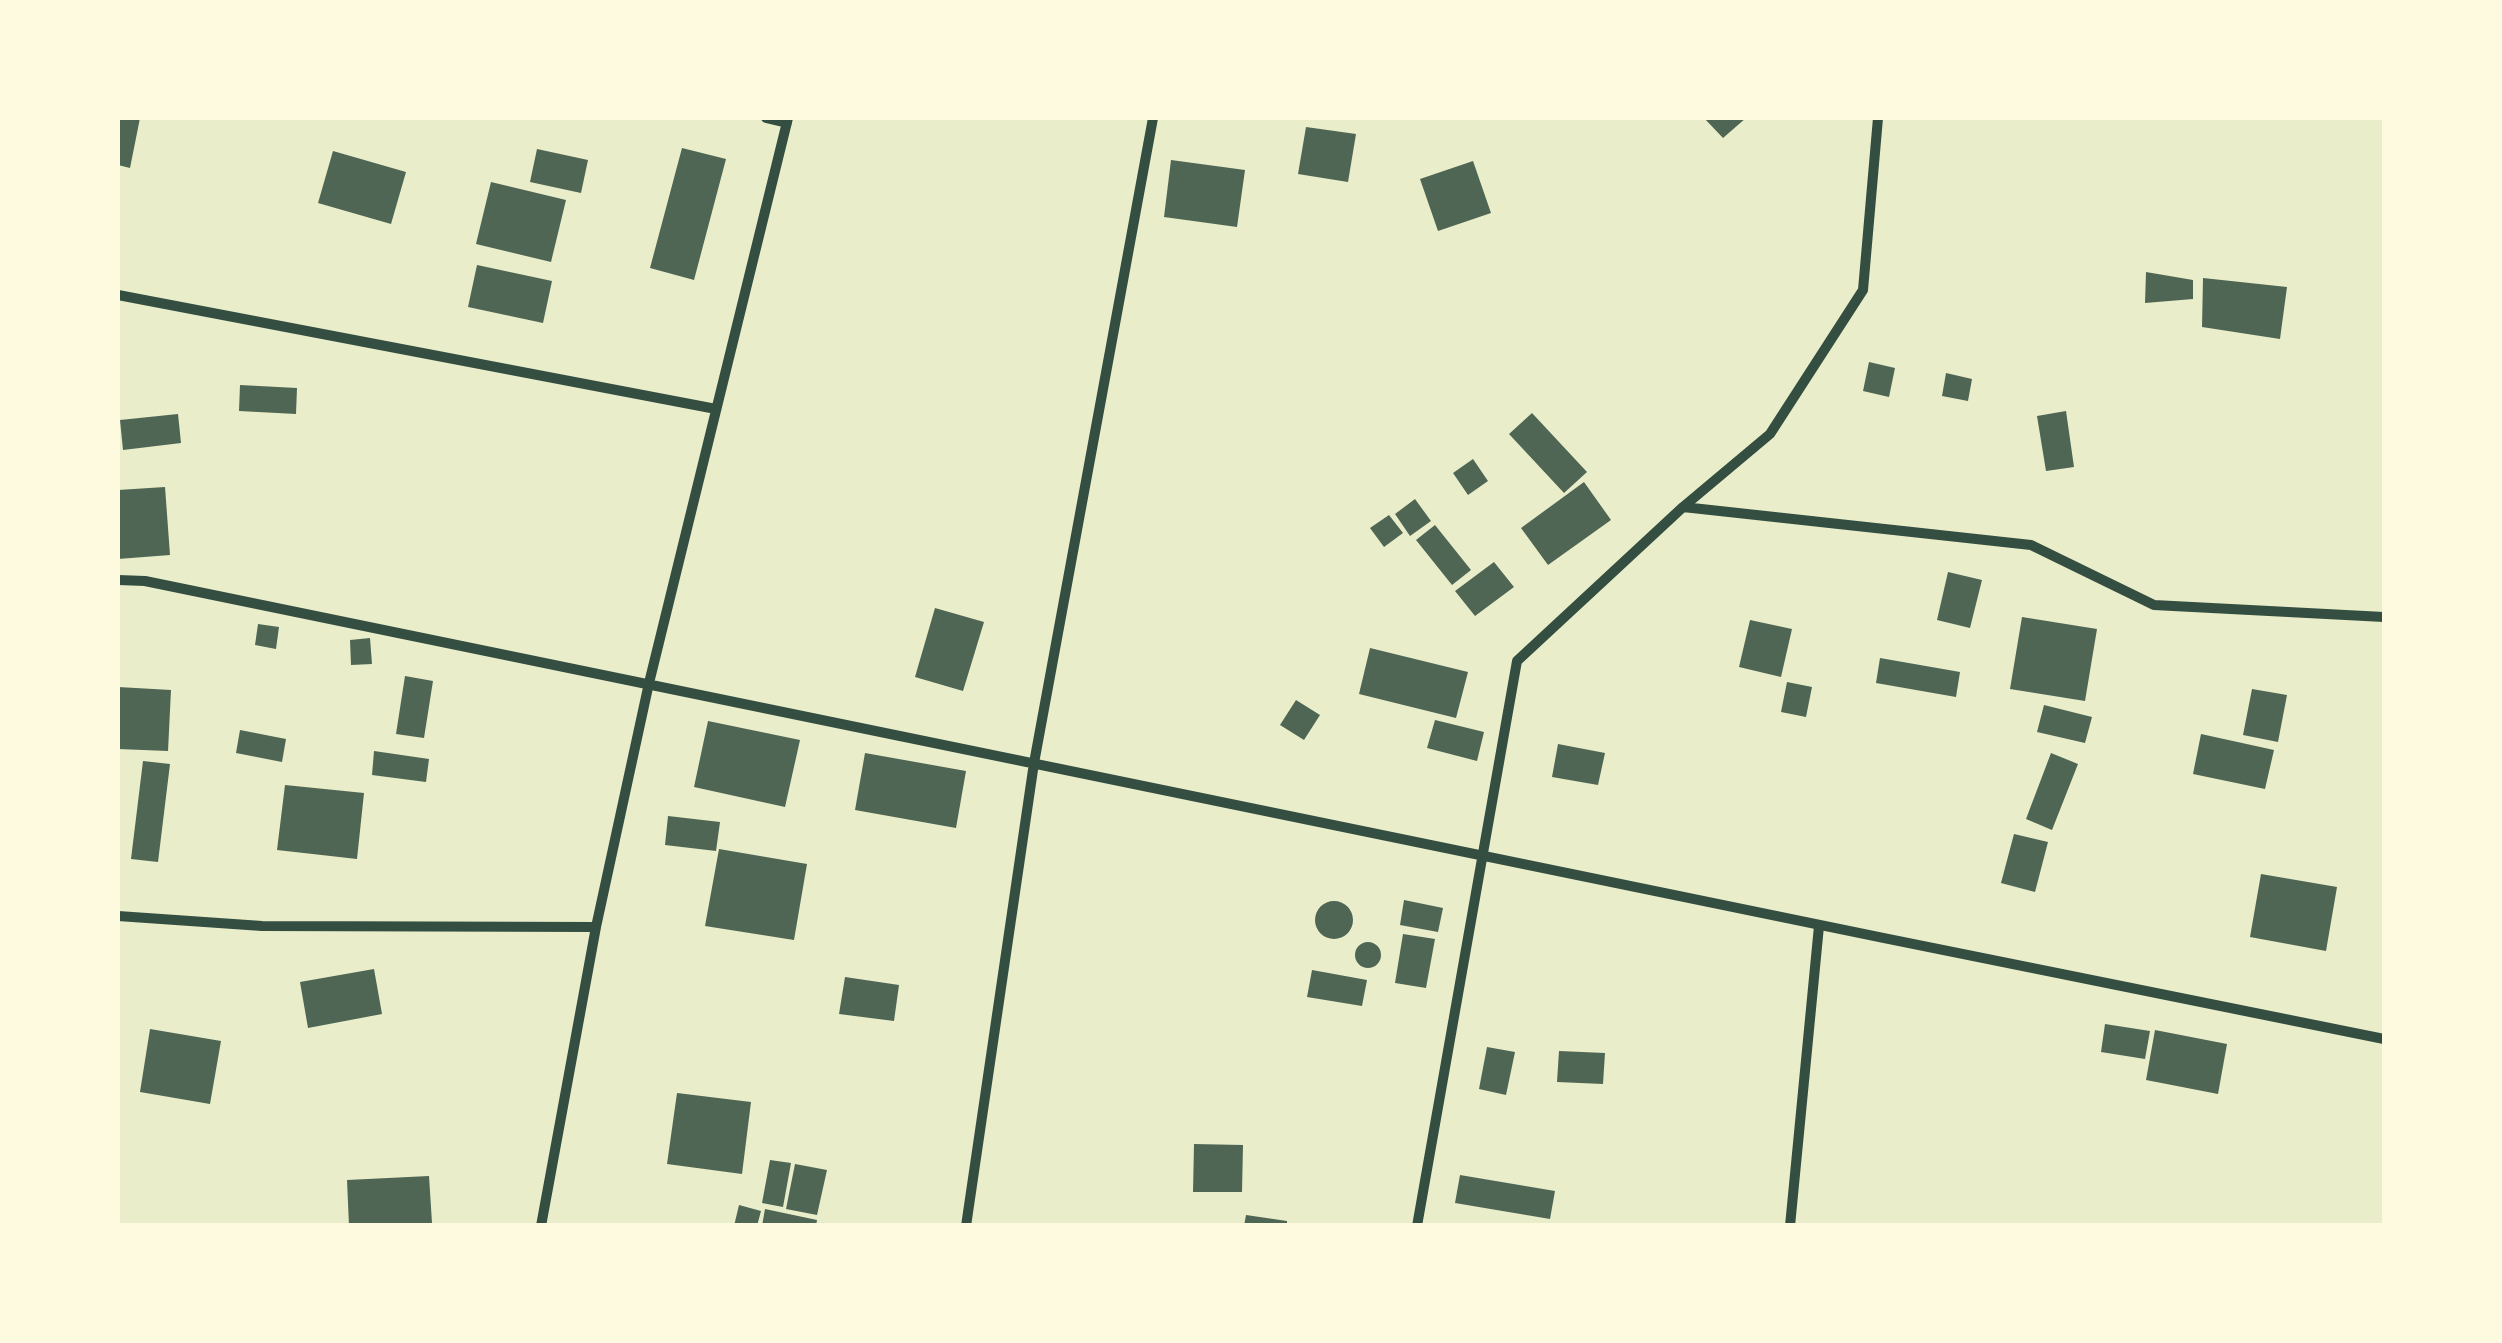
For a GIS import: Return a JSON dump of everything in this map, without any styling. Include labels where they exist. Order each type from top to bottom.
[{"type":"street","points":[[541,1226],[596,928],[649,683],[787,120],[766,118]]},
{"type":"street","points":[[966,1226],[1034,763],[1154,118]]},
{"type":"street","points":[[1417,1226],[1517,661],[1683,507],[1770,434],[1863,290],[1878,118]]},
{"type":"street","points":[[118,295],[716,409]]},
{"type":"street","points":[[1683,507],[2031,545],[2154,606],[2384,617]]},
{"type":"street","points":[[118,580],[145,581],[649,683],[2384,1039]]},
{"type":"street","points":[[118,916],[262,926],[596,928]]},
{"type":"street","points":[[1790,1226],[1819,926]]},
{"type":"building","points":[[118,118],[140,118],[130,168],[118,165]]},
{"type":"building","points":[[1704,118],[1746,118],[1723,138]]},
{"type":"building","points":[[1306,127],[1356,134],[1348,182],[1298,174]]},
{"type":"building","points":[[682,148],[726,159],[694,280],[650,268]]},
{"type":"building","points":[[537,149],[588,160],[581,193],[530,182]]},
{"type":"building","points":[[333,151],[406,172],[391,224],[318,203]]},
{"type":"building","points":[[1171,160],[1245,170],[1237,227],[1164,217]]},
{"type":"building","points":[[1473,161],[1491,213],[1438,231],[1420,179]]},
{"type":"building","points":[[491,182],[566,200],[551,262],[476,244]]},
{"type":"building","points":[[477,265],[552,281],[543,323],[468,307]]},
{"type":"building","points":[[2146,272],[2193,280],[2193,299],[2145,303]]},
{"type":"building","points":[[2203,278],[2287,287],[2280,339],[2202,327]]},
{"type":"building","points":[[1869,362],[1895,368],[1889,397],[1863,391]]},
{"type":"building","points":[[1946,373],[1972,379],[1968,401],[1942,396]]},
{"type":"building","points":[[240,385],[297,388],[296,414],[239,411]]},
{"type":"building","points":[[2066,411],[2074,467],[2046,471],[2037,416]]},
{"type":"building","points":[[1532,413],[1587,472],[1564,493],[1509,434]]},
{"type":"building","points":[[178,414],[181,443],[123,450],[120,420]]},
{"type":"building","points":[[1473,459],[1488,481],[1468,495],[1453,473]]},
{"type":"building","points":[[1584,482],[1611,520],[1548,565],[1521,528]]},
{"type":"building","points":[[165,487],[170,555],[118,559],[118,490]]},
{"type":"building","points":[[1415,499],[1431,521],[1410,536],[1395,514]]},
{"type":"building","points":[[1389,515],[1403,533],[1384,547],[1370,528]]},
{"type":"building","points":[[1435,525],[1471,570],[1452,585],[1416,540]]},
{"type":"building","points":[[1494,562],[1514,587],[1475,616],[1455,591]]},
{"type":"building","points":[[1948,572],[1982,580],[1970,628],[1937,620]]},
{"type":"building","points":[[935,608],[984,622],[963,691],[915,677]]},
{"type":"building","points":[[2022,617],[2097,629],[2085,701],[2010,689]]},
{"type":"building","points":[[1750,620],[1792,629],[1781,677],[1739,667]]},
{"type":"building","points":[[258,624],[279,627],[276,649],[255,645]]},
{"type":"building","points":[[370,638],[372,664],[351,665],[350,640]]},
{"type":"building","points":[[1370,648],[1468,672],[1456,718],[1359,694]]},
{"type":"building","points":[[1880,658],[1960,672],[1956,697],[1876,683]]},
{"type":"building","points":[[405,676],[433,681],[424,738],[396,734]]},
{"type":"building","points":[[1787,682],[1812,687],[1806,717],[1781,712]]},
{"type":"building","points":[[118,687],[171,690],[168,751],[118,749]]},
{"type":"building","points":[[2252,689],[2287,695],[2278,742],[2243,735]]},
{"type":"building","points":[[1296,700],[1320,715],[1304,740],[1280,725]]},
{"type":"building","points":[[2044,705],[2092,717],[2085,743],[2037,732]]},
{"type":"building","points":[[1435,720],[1484,732],[1477,761],[1427,748]]},
{"type":"building","points":[[708,721],[800,740],[785,807],[694,787]]},
{"type":"building","points":[[240,730],[286,739],[282,762],[236,753]]},
{"type":"building","points":[[2201,734],[2274,750],[2265,789],[2193,774]]},
{"type":"building","points":[[1558,744],[1605,753],[1598,785],[1552,777]]},
{"type":"building","points":[[374,751],[429,759],[426,782],[372,775]]},
{"type":"building","points":[[865,753],[966,771],[956,828],[855,810]]},
{"type":"building","points":[[2051,753],[2078,764],[2052,830],[2026,819]]},
{"type":"building","points":[[143,761],[170,764],[158,862],[131,859]]},
{"type":"building","points":[[285,785],[364,793],[357,859],[277,850]]},
{"type":"building","points":[[668,816],[720,822],[716,851],[665,845]]},
{"type":"building","points":[[2014,834],[2048,842],[2035,892],[2001,883]]},
{"type":"building","points":[[719,849],[807,864],[794,940],[705,926]]},
{"type":"building","points":[[2261,874],[2337,887],[2326,951],[2250,937]]},
{"type":"building","points":[[1404,900],[1443,908],[1438,932],[1400,925]]},
{"type":"building","points":[[1334,901],[1348,906],[1353,920],[1348,934],[1334,939],[1320,934],[1315,920],[1320,906]]},
{"type":"building","points":[[1403,934],[1435,939],[1426,988],[1395,983]]},
{"type":"building","points":[[1368,942],[1378,945],[1378,965],[1368,968],[1358,965],[1355,955],[1358,945]]},
{"type":"building","points":[[374,969],[382,1014],[308,1028],[300,982]]},
{"type":"building","points":[[1312,970],[1367,980],[1362,1006],[1307,997]]},
{"type":"building","points":[[845,977],[899,985],[894,1021],[839,1014]]},
{"type":"building","points":[[2105,1024],[2150,1031],[2145,1059],[2101,1052]]},
{"type":"building","points":[[150,1029],[221,1041],[210,1104],[140,1092]]},
{"type":"building","points":[[2155,1030],[2227,1044],[2218,1094],[2146,1080]]},
{"type":"building","points":[[1487,1047],[1515,1052],[1506,1095],[1479,1089]]},
{"type":"building","points":[[1559,1051],[1605,1053],[1603,1084],[1557,1082]]},
{"type":"building","points":[[677,1093],[751,1102],[742,1174],[667,1164]]},
{"type":"building","points":[[1194,1144],[1243,1145],[1242,1192],[1193,1192]]},
{"type":"building","points":[[770,1160],[791,1163],[783,1207],[762,1203]]},
{"type":"building","points":[[795,1164],[827,1170],[817,1215],[786,1209]]},
{"type":"building","points":[[1460,1175],[1555,1191],[1550,1219],[1455,1203]]},
{"type":"building","points":[[429,1176],[432,1223],[349,1226],[347,1180]]},
{"type":"building","points":[[739,1205],[761,1211],[757,1226],[734,1226]]},
{"type":"building","points":[[765,1209],[817,1220],[816,1226],[762,1226]]},
{"type":"building","points":[[1246,1215],[1287,1221],[1287,1226],[1244,1226]]}]
